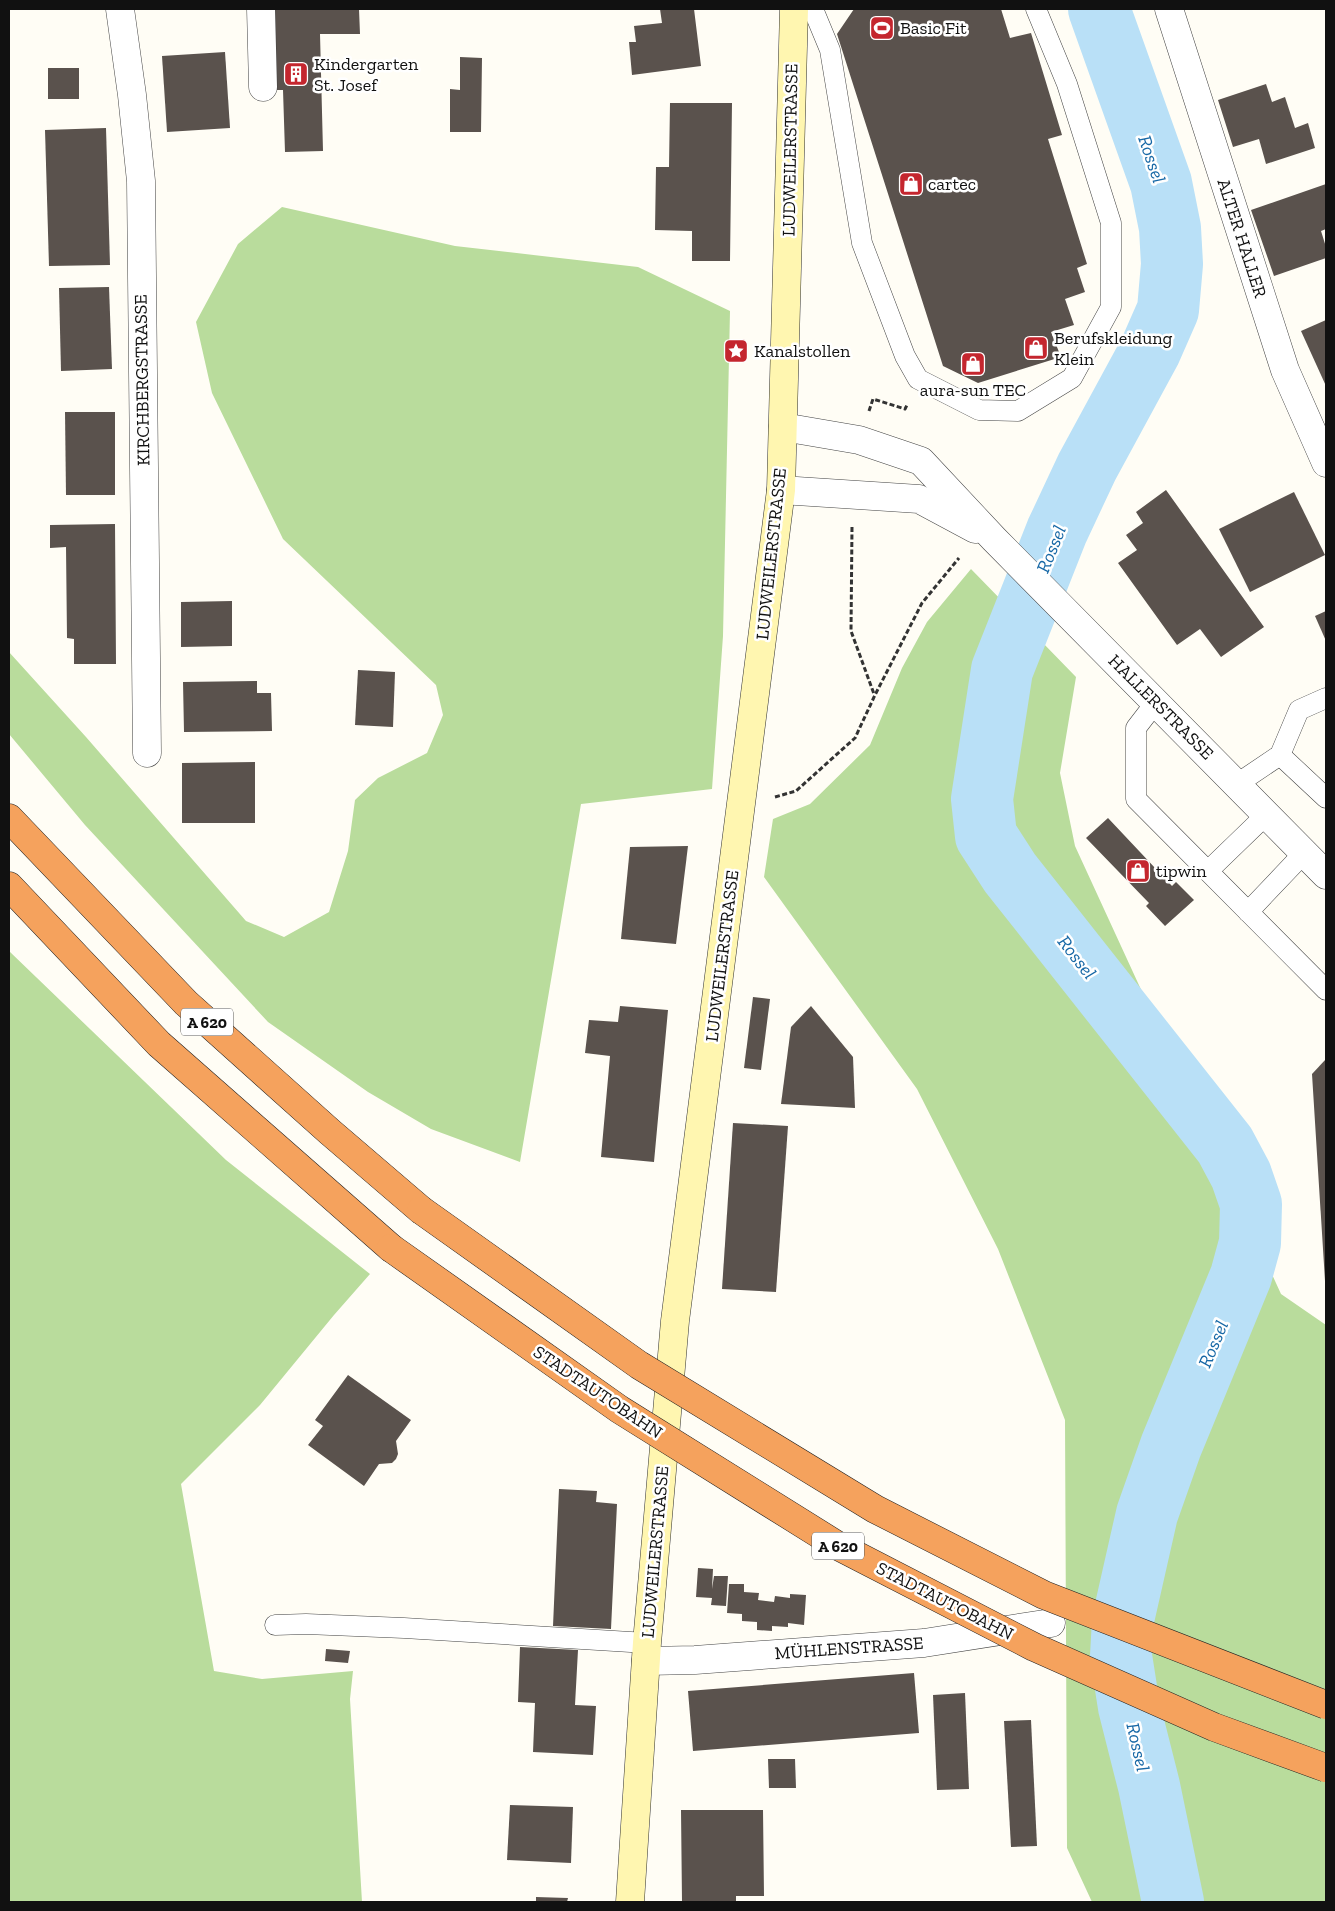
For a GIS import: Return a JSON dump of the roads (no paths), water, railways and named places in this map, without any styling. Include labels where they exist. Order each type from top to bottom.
[{"type":"highway","name":"A 620","points":[[9,818],[186,1003],[330,1132],[421,1210],[639,1365],[875,1510],[1044,1595],[1326,1705]]},
{"type":"highway","name":"STADTAUTOBAHN","points":[[9,886],[159,1044],[391,1248],[619,1409],[840,1547],[1034,1647],[1214,1727],[1326,1768]]},
{"type":"main road","name":"LUDWEILERSTRASSE","points":[[630,1902],[646,1652],[675,1320],[781,490],[794,9]]},
{"type":"street","name":"KIRCHBERGSTRASSE","points":[[120,9],[141,181],[147,753]]},
{"type":"street","points":[[261,9],[263,87]]},
{"type":"street","name":"ALTER HALLER","points":[[1169,9],[1285,370],[1326,463]]},
{"type":"street","name":"HALLERSTRASSE","points":[[783,427],[859,440],[921,461],[988,536],[1079,624],[1326,875]]},
{"type":"street","name":"HALLERSTRASSE","points":[[781,490],[918,499],[988,536]]},
{"type":"street","name":"MÜHLENSTRASSE","points":[[646,1652],[695,1660],[924,1643],[1051,1622]]},
{"type":"lane","points":[[813,9],[830,50],[862,243],[905,356],[918,379],[979,410],[1018,411],[1072,378],[1111,307],[1111,223],[1068,84],[1036,9]]},
{"type":"lane","points":[[1237,784],[1280,755],[1299,710],[1326,698]]},
{"type":"lane","points":[[1156,702],[1136,728],[1136,799],[1326,990]]},
{"type":"lane","points":[[1280,755],[1326,798]]},
{"type":"lane","points":[[1208,871],[1267,814]]},
{"type":"lane","points":[[1248,912],[1304,853]]},
{"type":"lane","points":[[275,1625],[306,1624],[404,1628],[646,1652]]},
{"type":"waterway","name":"Rossel","points":[[1099,9],[1161,183],[1170,228],[1172,264],[1168,310],[1150,351],[1087,467],[1057,531],[1002,670],[982,799],[986,836],[1010,873],[1225,1145],[1241,1175],[1251,1204],[1250,1243],[1241,1276],[1171,1446],[1147,1514],[1123,1620],[1121,1656],[1129,1707],[1149,1786],[1173,1902]]},
{"type":"place","name":"Basic Fit","points":[[882,28]]},
{"type":"place","name":"Kindergarten St. Josef","points":[[296,74]]},
{"type":"place","name":"cartec","points":[[911,184]]},
{"type":"place","name":"Berufskleidung Klein","points":[[1036,348]]},
{"type":"place","name":"Kanalstollen","points":[[736,351]]},
{"type":"place","name":"aura-sun TEC","points":[[973,364]]},
{"type":"place","name":"tipwin","points":[[1138,871]]}]
